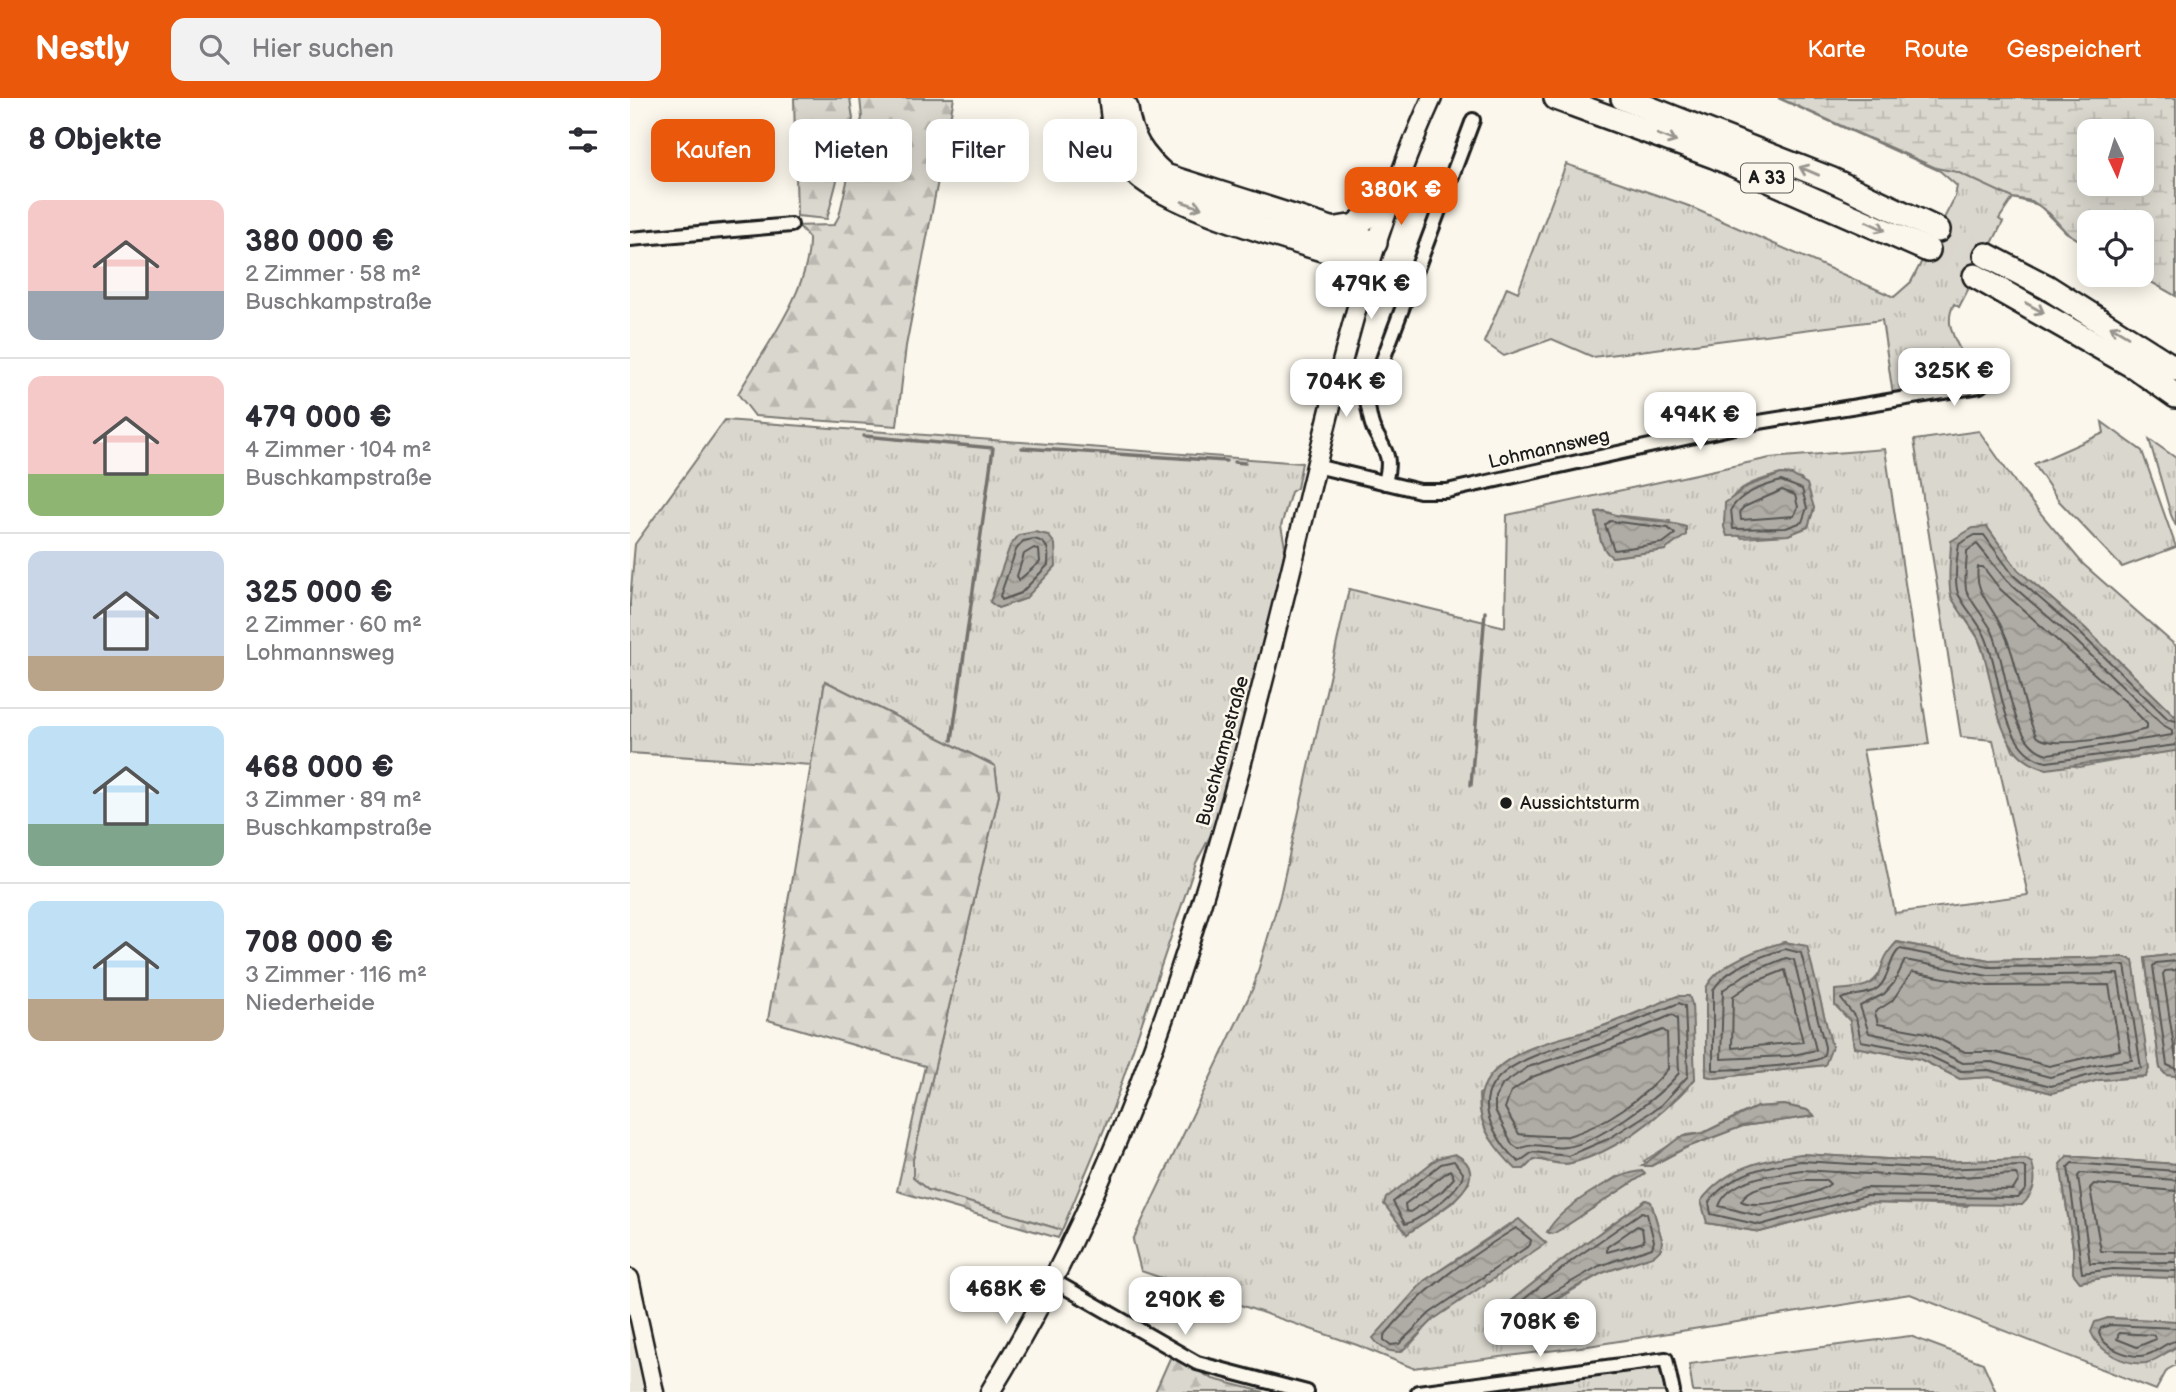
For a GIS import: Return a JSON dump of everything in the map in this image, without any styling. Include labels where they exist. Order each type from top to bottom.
[{"type":"highway","points":[[1111,98],[1113,127],[1120,150],[1133,170],[1152,186],[1182,202],[1372,253]]},
{"type":"highway","points":[[1125,98],[1127,119],[1140,150],[1166,176],[1328,230],[1372,253]]},
{"type":"highway","name":"A 33","points":[[1556,98],[1933,240],[1830,179],[1623,98]]},
{"type":"highway","points":[[1328,230],[1355,226],[1390,198]]},
{"type":"highway","points":[[1986,255],[2047,287],[2176,369]]},
{"type":"highway","points":[[1975,276],[2135,367],[2176,396]]},
{"type":"main road","name":"Buschkampstraße","points":[[990,1392],[1054,1281],[1101,1183],[1186,955],[1234,799],[1338,368],[1390,198],[1432,99]]},
{"type":"street","points":[[1385,483],[1389,467],[1387,447],[1373,429],[1367,401],[1473,120]]},
{"type":"street","points":[[630,239],[791,225]]},
{"type":"street","name":"Lohmannsweg","points":[[1316,466],[1420,491],[1447,491],[1753,423],[1980,386],[1994,374]]},
{"type":"street","points":[[630,1278],[655,1392]]},
{"type":"street","points":[[1054,1281],[1197,1363],[1307,1392]]},
{"type":"street","points":[[1418,1392],[1666,1359],[1673,1392]]},
{"type":"shaded area","points":[[630,1327],[644,1392],[630,1392]]},
{"type":"green space","points":[[794,98],[850,98],[853,119],[795,119]]},
{"type":"green space","points":[[860,98],[954,98],[950,119],[926,119],[926,182],[938,182],[906,346],[897,426],[755,416],[738,394],[784,319],[808,258],[809,238],[800,227],[790,226],[834,225],[839,216],[847,182],[912,182],[912,119],[862,118]]},
{"type":"green space","points":[[1778,98],[2176,98],[2176,296],[2154,284],[2154,210],[2077,210],[2077,239],[2066,232],[2039,205],[2013,198],[1999,219],[2003,222],[1959,307],[1954,304],[1950,314],[1952,333],[1971,380],[1893,395],[1882,320],[1593,357],[1552,339],[1504,356],[1484,342],[1507,287],[1518,292],[1566,164],[1686,205],[1894,297],[1911,282],[1955,197],[1957,186],[1940,171]]},
{"type":"green space","points":[[1779,98],[2176,98],[2176,296],[2154,284],[2154,210],[2077,210],[2077,239],[2032,201],[2013,198],[1957,172],[1936,168]]},
{"type":"green space","points":[[796,182],[837,182],[827,219],[797,216]]},
{"type":"green space","points":[[725,420],[1302,463],[1297,488],[1291,492],[1281,526],[1285,546],[1280,585],[1222,814],[1196,863],[1113,1108],[1062,1230],[928,1190],[913,1178],[913,1159],[999,795],[995,766],[825,681],[812,765],[630,753],[630,601],[635,544]],"holes":[[[999,580],[1025,599],[998,608],[990,602]]]},
{"type":"green space","points":[[2102,422],[2142,451],[2176,547],[2122,567],[2059,501],[2034,464],[2104,433]]},
{"type":"green space","points":[[1979,431],[2017,485],[2083,564],[2176,646],[2176,717],[2085,628],[2018,570],[1987,527],[1951,597],[1978,638],[1989,668],[1994,699],[2013,751],[2079,767],[2176,750],[2176,954],[2145,958],[2160,1068],[2166,1075],[2176,1076],[2176,1164],[2067,1156],[2063,1185],[2073,1248],[2073,1273],[2080,1282],[2113,1276],[2176,1278],[2176,1321],[2108,1318],[2135,1362],[2146,1363],[2176,1347],[2176,1365],[2167,1370],[2156,1390],[1910,1294],[1588,1346],[1413,1368],[1357,1345],[1141,1271],[1133,1240],[1253,988],[1280,896],[1349,589],[1505,627],[1507,515],[1770,458],[1885,449],[1929,744],[1863,750],[1895,913],[2028,895],[1993,740],[1961,737],[1914,440]],"holes":[[[1781,474],[1801,479],[1814,508],[1808,527],[1788,535],[1742,538],[1724,526],[1728,504],[1740,489]],[[1596,512],[1670,521],[1665,550],[1612,557],[1601,542]],[[1784,942],[1807,946],[1824,1065],[1715,1078],[1706,1076],[1706,988]],[[1897,942],[1989,960],[2124,957],[2146,1077],[2099,1080],[2052,1093],[1989,1077],[1960,1079],[1920,1059],[1854,1047],[1850,1021],[1862,988],[1876,978]],[[1678,996],[1695,1079],[1639,1130],[1605,1150],[1567,1164],[1534,1159],[1524,1169],[1505,1155],[1490,1138],[1479,1107],[1479,1094],[1601,1027]],[[1784,1105],[1807,1110],[1814,1116],[1743,1126],[1685,1148],[1651,1166],[1644,1161],[1687,1135],[1703,1133],[1757,1107]],[[1801,1154],[1938,1162],[2025,1159],[1967,1206],[1867,1203],[1760,1232],[1707,1223]],[[1438,1158],[1469,1183],[1452,1203],[1407,1234],[1409,1182]],[[1645,1174],[1561,1229],[1548,1233],[1579,1202],[1616,1177]],[[1646,1200],[1651,1202],[1662,1240],[1646,1258],[1602,1273],[1537,1311],[1493,1329],[1489,1318],[1570,1254]],[[1509,1224],[1533,1232],[1545,1243],[1433,1319],[1410,1345],[1424,1281]]]},
{"type":"green space","points":[[2149,439],[2176,458],[2176,526],[2171,515]]},
{"type":"green space","points":[[825,681],[995,766],[999,795],[913,1159],[913,1178],[928,1190],[1062,1230],[1058,1238],[897,1191],[925,1066],[768,1020]]},
{"type":"green space","points":[[1910,1336],[1983,1363],[1996,1392],[1693,1392],[1689,1364]]},
{"type":"green space","points":[[1171,1356],[1213,1379],[1264,1392],[1155,1392]]},
{"type":"green space","points":[[1659,1368],[1666,1392],[1469,1392]]},
{"type":"water","points":[[1781,474],[1792,475],[1807,484],[1814,508],[1808,527],[1788,535],[1727,536],[1724,527],[1725,503],[1748,486]]},
{"type":"water","points":[[1604,511],[1686,527],[1686,535],[1665,550],[1612,557],[1604,548],[1599,530],[1596,512]]},
{"type":"water","points":[[1987,527],[2018,570],[2085,628],[2176,717],[2176,751],[2047,769],[2029,762],[2015,750],[1999,716],[1979,640],[1955,604],[1950,588],[1951,541],[1973,528]]},
{"type":"water","points":[[1035,532],[1048,535],[1055,544],[1056,566],[1025,599],[998,608],[990,602],[1010,546],[1019,535]]},
{"type":"water","points":[[1784,942],[1807,946],[1832,1047],[1825,1065],[1715,1078],[1706,1076],[1706,988],[1729,964]]},
{"type":"water","points":[[1897,942],[1989,960],[2124,957],[2133,960],[2149,1069],[2146,1076],[2099,1080],[2052,1093],[1989,1077],[1960,1079],[1920,1059],[1854,1047],[1850,1021],[1835,1005],[1835,990],[1855,988],[1875,981],[1888,952]]},
{"type":"water","points":[[2176,954],[2176,1076],[2166,1075],[2160,1068],[2145,958]]},
{"type":"water","points":[[1678,996],[1689,996],[1692,1004],[1695,1079],[1639,1130],[1606,1150],[1567,1164],[1534,1159],[1524,1169],[1516,1169],[1491,1139],[1483,1123],[1480,1108],[1488,1079],[1501,1065],[1529,1049],[1588,1031]]},
{"type":"water","points":[[1784,1105],[1807,1110],[1814,1116],[1743,1126],[1685,1148],[1651,1166],[1642,1166],[1680,1137],[1703,1133],[1757,1107]]},
{"type":"water","points":[[1455,1154],[1467,1164],[1470,1176],[1466,1187],[1443,1209],[1407,1234],[1384,1204],[1386,1198],[1438,1158]]},
{"type":"water","points":[[1801,1154],[1938,1162],[2025,1159],[2032,1163],[2034,1181],[2030,1196],[2022,1205],[1867,1203],[1760,1232],[1707,1223],[1701,1201],[1722,1180],[1746,1167]]},
{"type":"water","points":[[2067,1156],[2176,1164],[2176,1278],[2113,1276],[2080,1282],[2073,1273],[2073,1248],[2060,1164]]},
{"type":"water","points":[[1642,1171],[1645,1174],[1561,1229],[1553,1234],[1547,1232],[1564,1213],[1589,1193],[1618,1178]]},
{"type":"water","points":[[1646,1200],[1651,1202],[1662,1240],[1661,1249],[1655,1255],[1602,1273],[1501,1328],[1492,1329],[1488,1325],[1489,1318],[1570,1254]]},
{"type":"water","points":[[1519,1219],[1546,1243],[1434,1319],[1401,1352],[1385,1349],[1376,1342],[1373,1338],[1424,1281]]},
{"type":"water","points":[[2108,1318],[2176,1321],[2176,1347],[2146,1363],[2121,1360],[2106,1351],[2091,1332],[2095,1322]]},
{"type":"waterway","points":[[864,436],[993,448],[952,740]]},
{"type":"waterway","points":[[1022,448],[1226,461]]},
{"type":"waterway","points":[[1234,462],[1245,463]]},
{"type":"waterway","points":[[1471,785],[1485,612]]},
{"type":"tunnel","points":[[1938,230],[1986,255]]},
{"type":"tunnel","points":[[1928,250],[1975,276]]},
{"type":"place","name":"Aussichtsturm","points":[[1506,803]]}]
